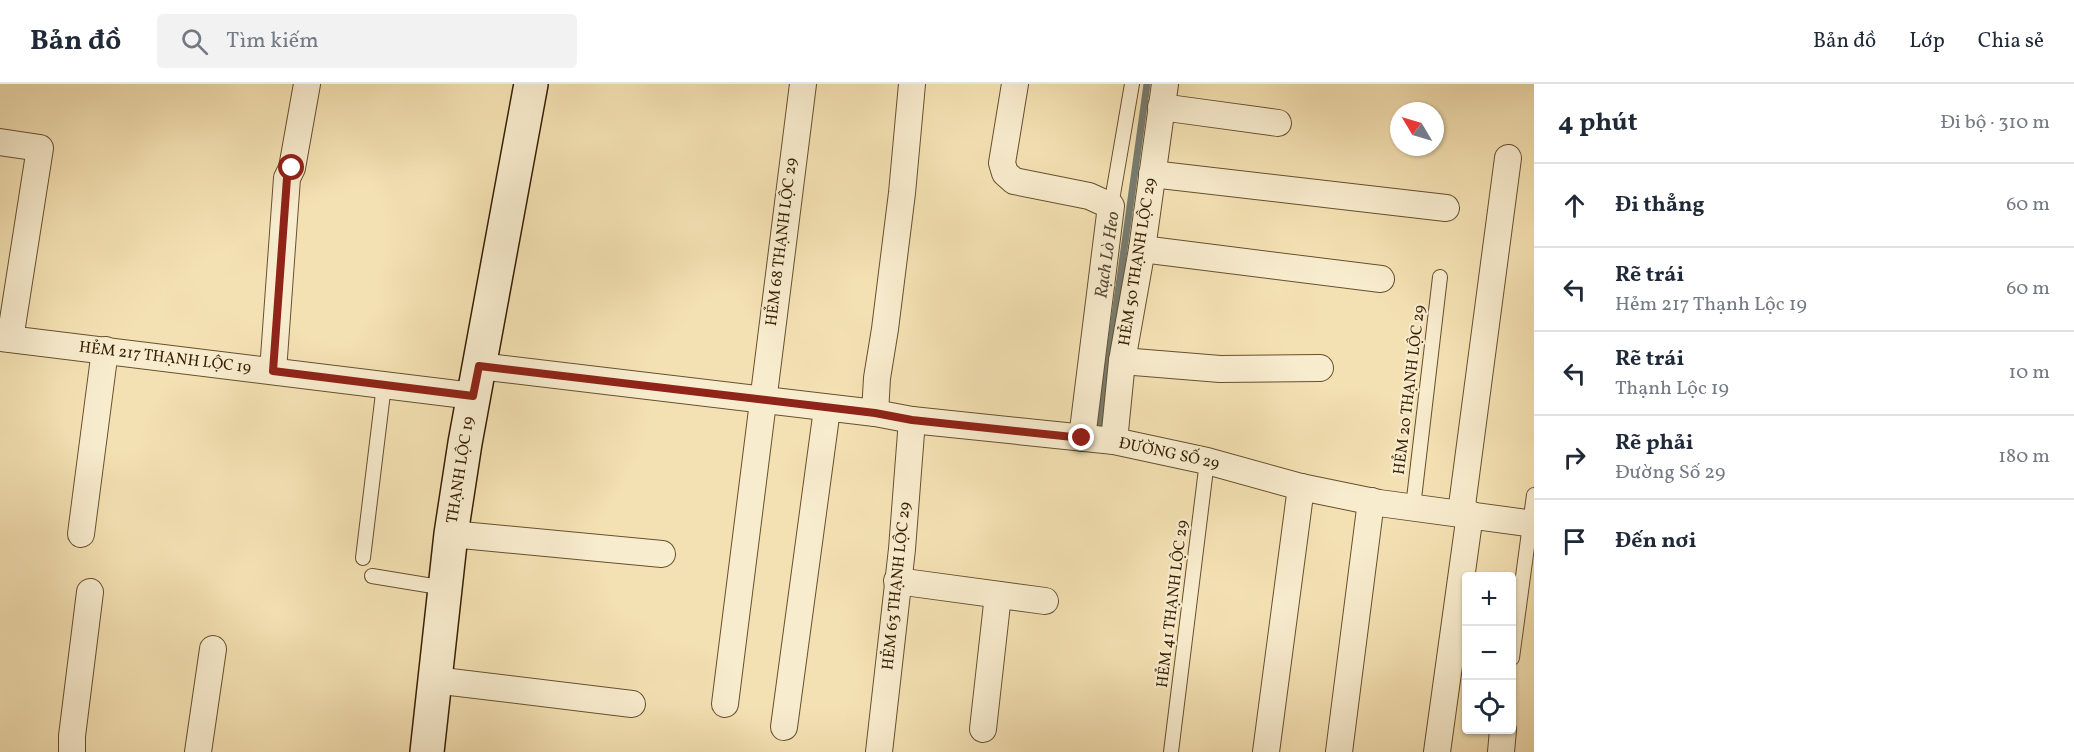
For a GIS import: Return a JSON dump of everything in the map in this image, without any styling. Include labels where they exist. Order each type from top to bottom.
[{"type":"street","points":[[273,371],[287,178],[292,168],[307,84]]},
{"type":"street","name":"THẠNH LỘC 19","points":[[427,752],[451,534],[476,381],[531,84]]},
{"type":"street","name":"HẺM 68 THẠNH LỘC 29","points":[[725,704],[802,84]]},
{"type":"street","points":[[875,413],[877,378],[908,138],[912,84]]},
{"type":"street","points":[[1015,84],[1002,162],[1005,173],[1014,181],[1089,196],[1111,206],[1082,438]]},
{"type":"street","points":[[1163,95],[1278,123]]},
{"type":"street","name":"HẺM 50 THẠNH LỘC 29","points":[[1113,441],[1122,361],[1143,249],[1163,95]]},
{"type":"street","points":[[0,142],[40,148],[5,338]]},
{"type":"street","points":[[1437,752],[1508,158]]},
{"type":"street","points":[[1152,174],[1446,208]]},
{"type":"street","points":[[1143,249],[1382,279]]},
{"type":"street","name":"HẺM 217 THẠNH LỘC 19","points":[[5,338],[384,385],[476,381]]},
{"type":"street","points":[[81,534],[105,350]]},
{"type":"street","points":[[1122,361],[1220,369],[1320,368]]},
{"type":"street","name":"ĐƯỜNG SỐ 29","points":[[476,381],[762,401],[875,413],[912,420],[1113,441],[1207,461],[1301,487],[1371,501],[1532,523]]},
{"type":"street","points":[[784,727],[827,409]]},
{"type":"street","name":"HẺM 63 THẠNH LỘC 29","points":[[879,752],[902,549],[912,420]]},
{"type":"street","points":[[1266,752],[1301,487]]},
{"type":"street","points":[[1339,752],[1371,501]]},
{"type":"street","points":[[451,534],[662,554]]},
{"type":"street","points":[[897,581],[1045,601]]},
{"type":"street","points":[[72,752],[90,592]]},
{"type":"street","points":[[983,729],[998,595]]},
{"type":"street","points":[[198,752],[213,649]]},
{"type":"street","points":[[434,680],[632,704]]},
{"type":"street","points":[[1501,752],[1503,734]]},
{"type":"lane","points":[[1111,206],[1132,84]]},
{"type":"lane","name":"HẺM 20 THẠNH LỘC 29","points":[[1413,507],[1440,277]]},
{"type":"lane","points":[[363,558],[384,385]]},
{"type":"lane","name":"HẺM 41 THẠNH LỘC 29","points":[[1171,752],[1207,461]]},
{"type":"lane","points":[[1516,631],[1534,495]]},
{"type":"lane","points":[[372,576],[445,588]]},
{"type":"waterway","name":"Rạch Lò Heo","points":[[1099,430],[1147,84]]},
{"type":"route","points":[[292,168],[287,178],[273,371],[473,396],[479,366],[875,413],[912,420],[1082,438]]}]
